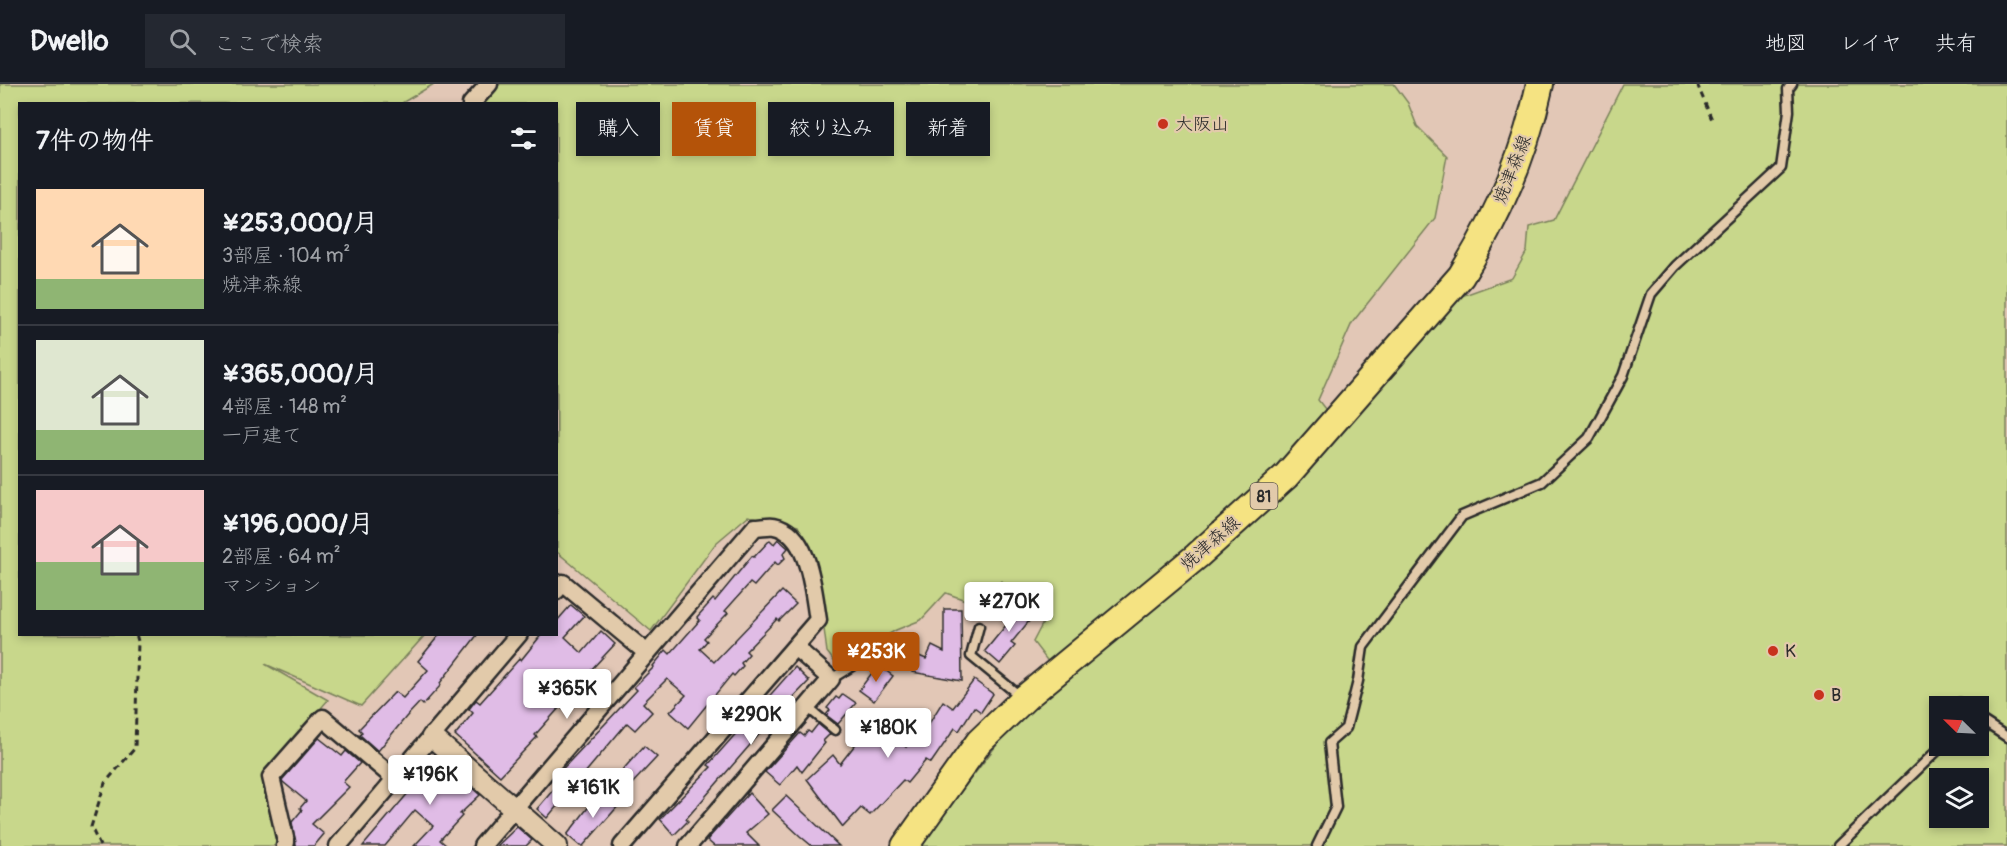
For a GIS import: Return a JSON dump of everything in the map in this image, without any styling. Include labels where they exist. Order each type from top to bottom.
[{"type":"main road","name":"焼津森線","points":[[905,846],[979,741],[1024,699],[1197,556],[1286,476],[1461,276],[1481,244],[1516,163],[1534,111],[1540,84]]},
{"type":"street","points":[[473,102],[489,84]]},
{"type":"street","points":[[482,846],[755,528],[774,526],[793,535],[807,560],[818,620],[622,846]]},
{"type":"street","points":[[558,589],[563,583],[647,653]]},
{"type":"street","points":[[338,846],[517,636]]},
{"type":"street","points":[[688,846],[831,679],[795,647]]},
{"type":"street","points":[[285,846],[271,777],[323,718],[394,778]]},
{"type":"street","points":[[432,736],[557,846]]},
{"type":"lane","points":[[1317,846],[1336,807],[1329,743],[1346,728],[1358,681],[1363,647],[1462,516],[1542,482],[1589,438],[1623,376],[1651,294],[1675,266],[1781,168],[1789,111],[1788,89],[1792,84]]},
{"type":"lane","points":[[979,626],[971,656],[1024,699]]},
{"type":"lane","points":[[831,679],[860,661]]},
{"type":"lane","points":[[807,707],[835,730]]},
{"type":"lane","points":[[1989,725],[2007,737]]},
{"type":"lane","points":[[1838,846],[1932,756]]},
{"type":"path","points":[[1697,84],[1713,122]]},
{"type":"path","points":[[100,846],[91,827],[105,783],[135,748],[137,636]]},
{"type":"green space","points":[[0,84],[434,84],[404,102],[18,102],[18,636],[424,636],[361,706],[265,664],[328,700],[263,775],[285,846],[0,846]]},
{"type":"green space","points":[[500,84],[1394,84],[1408,103],[1417,126],[1447,156],[1435,218],[1352,323],[1318,400],[1332,418],[1434,306],[1512,278],[1527,251],[1529,227],[1554,220],[1623,84],[2007,84],[2007,846],[919,846],[1053,668],[1033,642],[1046,617],[1001,581],[979,605],[946,593],[921,620],[896,630],[837,665],[827,652],[816,567],[798,526],[748,516],[716,543],[651,631],[558,553],[558,102],[484,102]]},
{"type":"building","points":[[778,539],[788,548],[783,554],[785,558],[778,565],[775,562],[754,586],[750,583],[725,611],[728,613],[704,638],[707,641],[700,649],[714,662],[782,591],[796,604],[779,621],[777,619],[746,651],[749,654],[741,663],[743,666],[734,676],[732,674],[688,728],[670,712],[686,695],[667,679],[643,703],[652,712],[635,730],[627,723],[547,818],[537,809],[559,783],[554,778],[637,690],[634,687],[654,667],[666,650],[670,654],[700,620],[697,617],[713,599],[715,601],[752,556],[754,557],[770,540],[774,544]]},
{"type":"building","points":[[1018,602],[1034,615],[1011,643],[1015,646],[1000,664],[985,651],[1007,624],[1003,620]]},
{"type":"building","points":[[571,605],[584,616],[565,637],[582,653],[601,631],[615,644],[576,686],[580,691],[563,709],[561,706],[535,735],[537,737],[500,776],[455,735],[473,713],[469,709],[476,700],[480,703],[540,636],[558,636],[558,620]]},
{"type":"building","points":[[944,609],[961,609],[962,681],[912,672],[919,656],[926,659],[932,646],[944,652]]},
{"type":"building","points":[[438,636],[476,636],[440,683],[441,685],[423,705],[420,702],[378,751],[360,735],[362,732],[359,729],[395,692],[403,698],[428,670],[418,661]]},
{"type":"building","points":[[878,665],[893,676],[874,701],[859,690]]},
{"type":"building","points":[[795,667],[809,681],[785,706],[788,709],[773,726],[769,723],[674,835],[660,819],[711,767],[708,765]]},
{"type":"building","points":[[974,680],[993,694],[981,712],[974,707],[959,731],[955,728],[931,763],[926,760],[907,783],[903,780],[870,815],[861,808],[843,827],[807,779],[833,755],[840,764],[865,732],[862,729],[877,716],[906,747],[920,727],[925,730],[943,701],[953,708]]},
{"type":"building","points":[[843,694],[856,703],[838,724],[826,715],[830,710],[827,708],[836,697],[839,699]]},
{"type":"building","points":[[818,724],[830,734],[823,741],[825,743],[802,772],[797,765],[780,785],[765,772],[800,733],[804,736],[808,731],[811,733]]},
{"type":"building","points":[[319,738],[342,756],[346,751],[360,763],[343,782],[349,787],[312,824],[324,834],[314,846],[296,846],[292,822],[306,801],[282,780]]},
{"type":"building","points":[[644,746],[657,757],[630,786],[619,774]]},
{"type":"building","points":[[438,758],[480,795],[460,814],[462,816],[440,840],[447,846],[414,846],[433,826],[415,810],[385,846],[363,846]]},
{"type":"building","points":[[603,791],[619,805],[583,846],[580,846],[567,835]]},
{"type":"building","points":[[749,793],[768,814],[746,833],[759,846],[714,846],[707,840]]},
{"type":"building","points":[[786,796],[839,846],[812,846],[772,810]]},
{"type":"building","points":[[517,827],[532,840],[526,846],[497,846]]},
{"type":"place","name":"大阪山","points":[[1163,124]]},
{"type":"place","name":"K","points":[[1773,651]]},
{"type":"place","name":"B","points":[[1819,695]]}]
